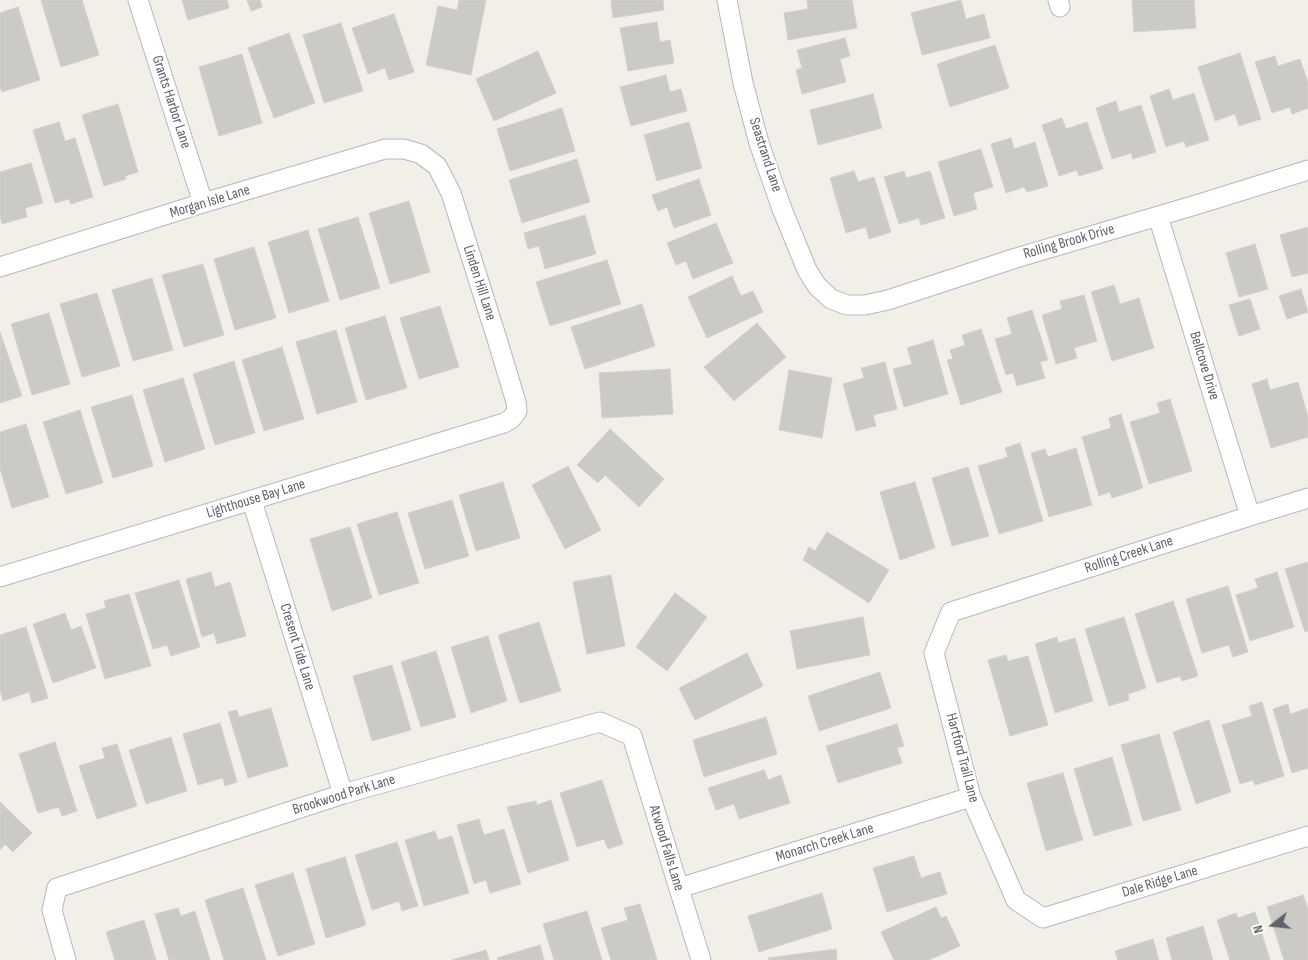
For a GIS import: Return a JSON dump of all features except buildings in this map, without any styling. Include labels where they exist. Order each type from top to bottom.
[{"type":"street","name":"Grants Harbor Lane","points":[[138,0],[203,203]]},
{"type":"street","name":"Seastrand Lane","points":[[726,0],[742,83],[759,143],[782,209],[807,270],[817,286],[831,299]]},
{"type":"street","name":"Morgan Isle Lane","points":[[0,267],[203,203],[385,149],[404,149],[422,154]]},
{"type":"street","name":"Linden Hill Lane","points":[[422,154],[437,166],[451,193],[516,402],[517,411],[511,419]]},
{"type":"street","name":"Rolling Brook Drive","points":[[831,299],[847,305],[865,305],[888,300],[1016,258],[1308,170]]},
{"type":"street","name":"Bellcove Drive","points":[[1158,216],[1250,516]]},
{"type":"street","name":"Lighthouse Bay Lane","points":[[0,577],[252,501],[511,419]]},
{"type":"street","name":"Rolling Creek Lane","points":[[951,612],[1308,498]]},
{"type":"street","name":"Cresent Tide Lane","points":[[252,501],[343,794]]},
{"type":"street","name":"Hartford Trail Lane","points":[[951,612],[934,653],[971,797],[1016,900]]},
{"type":"street","name":"Brookwood Park Lane","points":[[66,960],[52,910],[57,888],[343,794],[600,722],[632,736]]},
{"type":"street","name":"Atwood Falls Lane","points":[[632,736],[701,960]]},
{"type":"street","name":"Monarch Creek Lane","points":[[679,888],[971,797]]},
{"type":"street","name":"Dale Ridge Lane","points":[[1016,900],[1043,918],[1308,836]]}]
